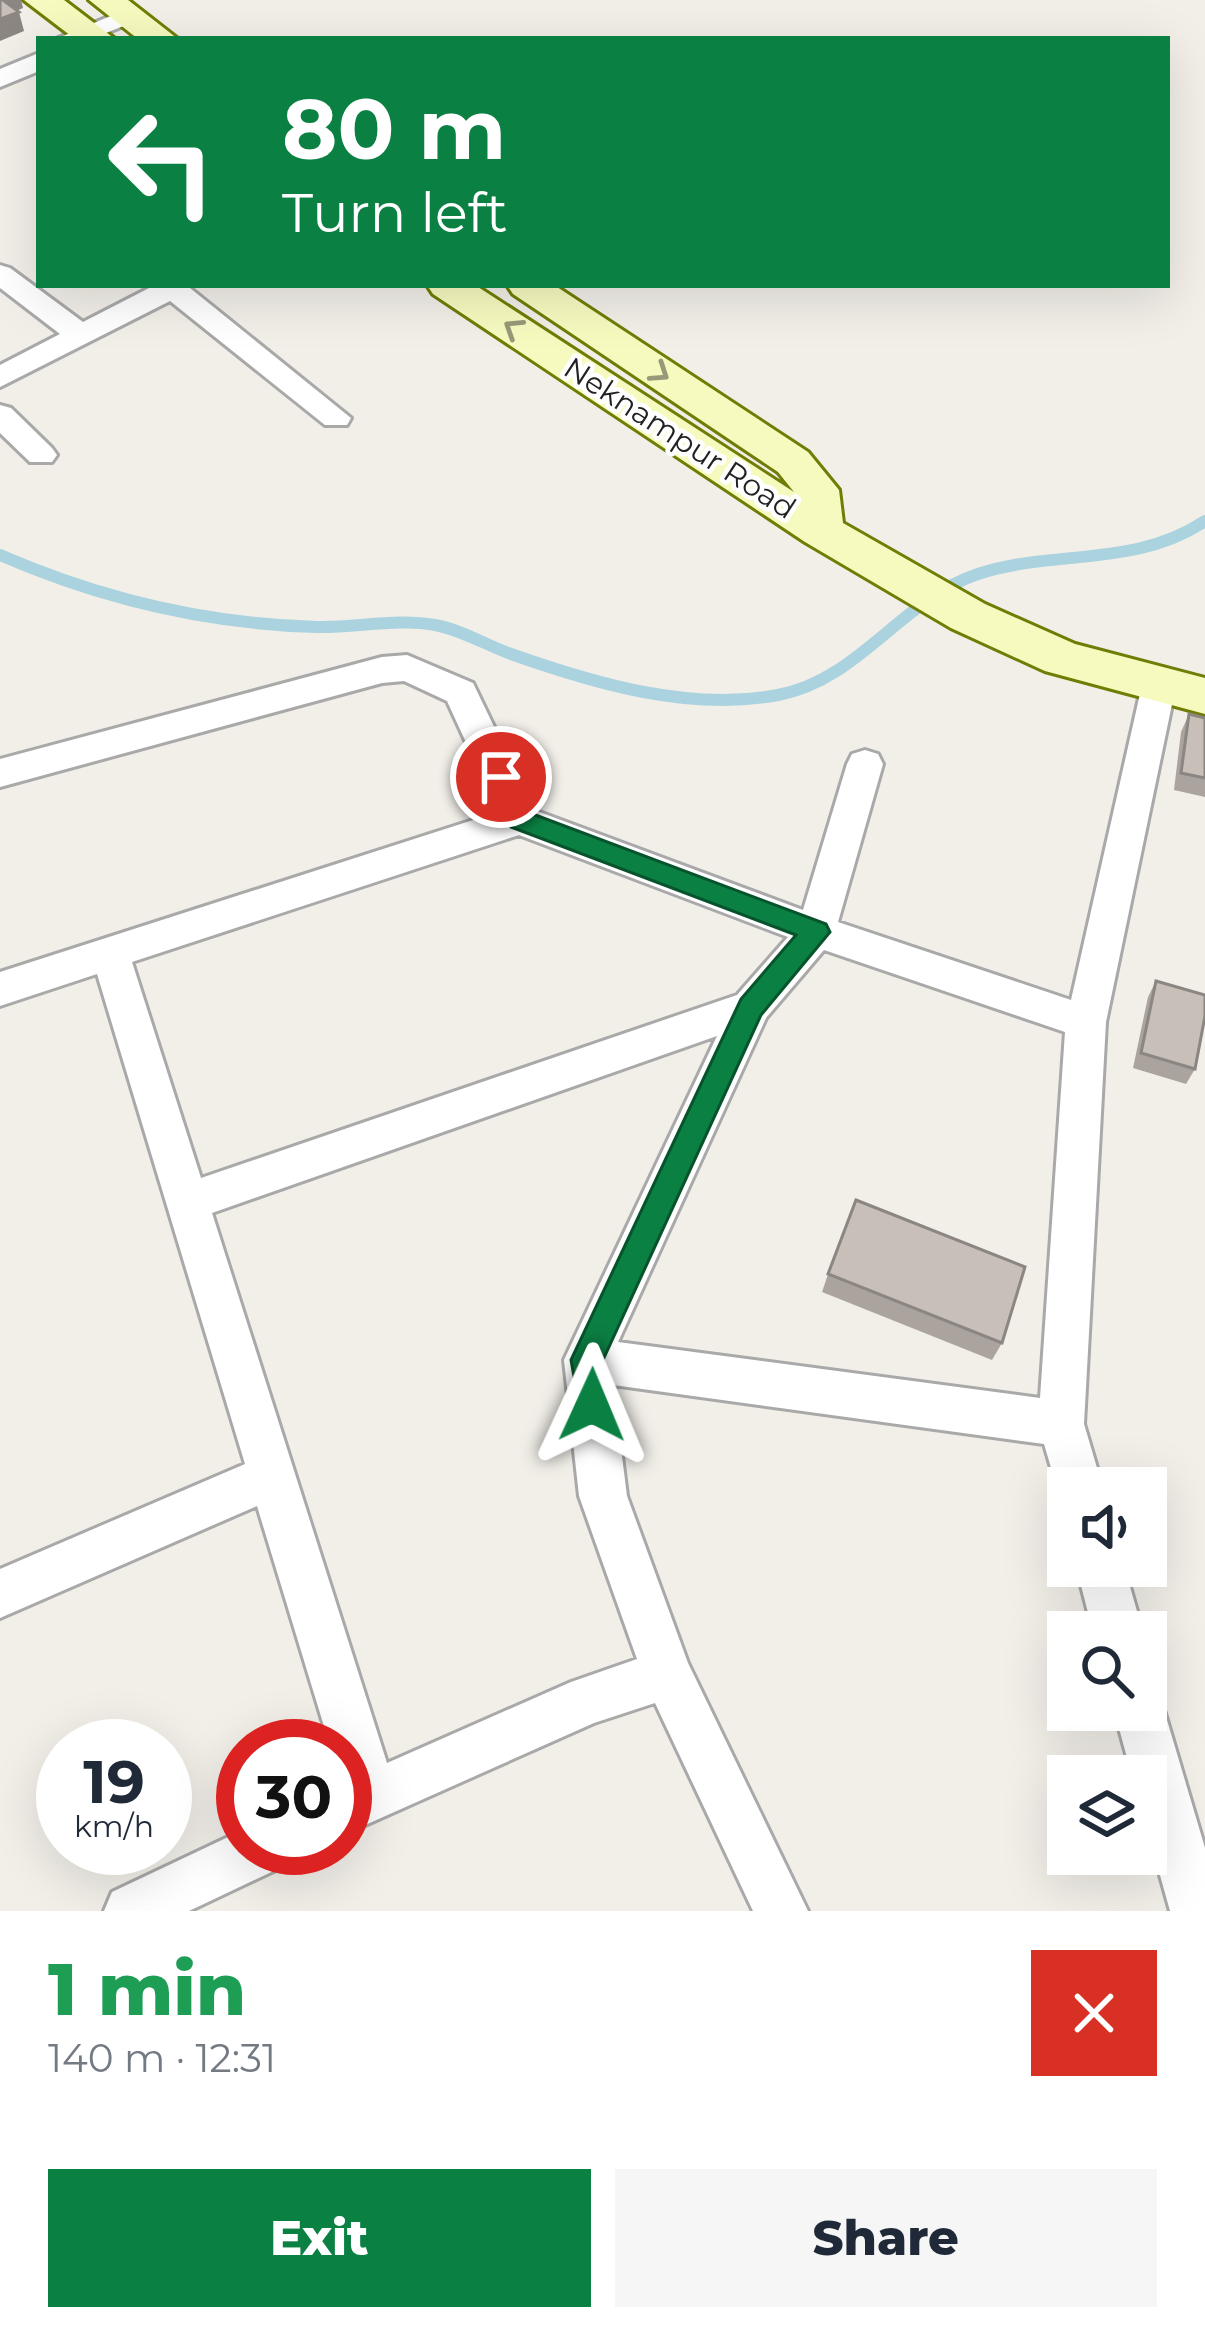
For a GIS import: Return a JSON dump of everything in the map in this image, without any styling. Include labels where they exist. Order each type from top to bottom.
[{"type":"street","points":[[41,0],[85,36],[117,8],[157,36]]},
{"type":"street","points":[[0,57],[36,48]]},
{"type":"street","points":[[0,79],[36,62]]},
{"type":"street","points":[[0,274],[82,336]]},
{"type":"street","points":[[0,377],[171,288]]},
{"type":"street","points":[[177,288],[336,418]]},
{"type":"street","name":"Neknampur Road","points":[[452,288],[821,531]]},
{"type":"street","name":"Neknampur Road","points":[[532,288],[794,462],[817,490],[821,531]]},
{"type":"street","points":[[0,415],[41,455]]},
{"type":"street","points":[[821,531],[968,616],[1062,658],[1205,696]]},
{"type":"street","points":[[0,773],[382,670],[407,668],[461,692],[520,820]]},
{"type":"street","points":[[1073,1467],[1061,1424],[1086,1022],[1159,685]]},
{"type":"street","points":[[781,1911],[667,1674],[604,1496],[587,1360],[751,1007],[816,932],[865,764]]},
{"type":"street","points":[[0,989],[520,820],[816,932],[1086,1022]]},
{"type":"street","points":[[110,954],[271,1476],[336,1719]]},
{"type":"street","points":[[185,1203],[751,1007]]},
{"type":"street","points":[[587,1360],[1061,1424]]},
{"type":"street","points":[[0,1594],[271,1476]]},
{"type":"street","points":[[372,1796],[589,1700],[667,1674]]},
{"type":"street","points":[[1145,1731],[1197,1911]]},
{"type":"street","points":[[131,1911],[216,1870]]},
{"type":"building","points":[[3,0],[19,12],[0,19]]},
{"type":"building","points":[[1189,714],[1205,718],[1205,778],[1181,773]]},
{"type":"building","points":[[1156,981],[1205,995],[1195,1069],[1141,1053]]},
{"type":"building","points":[[856,1200],[1025,1267],[1002,1343],[828,1274]]},
{"type":"waterway","points":[[0,555],[77,584],[195,615],[317,627],[435,625],[608,684],[711,700],[778,695],[807,687],[857,657],[926,601],[978,574],[1150,546],[1205,521]]},
{"type":"route","points":[[501,777],[520,820],[816,932],[751,1007],[587,1360],[592,1405]]}]
